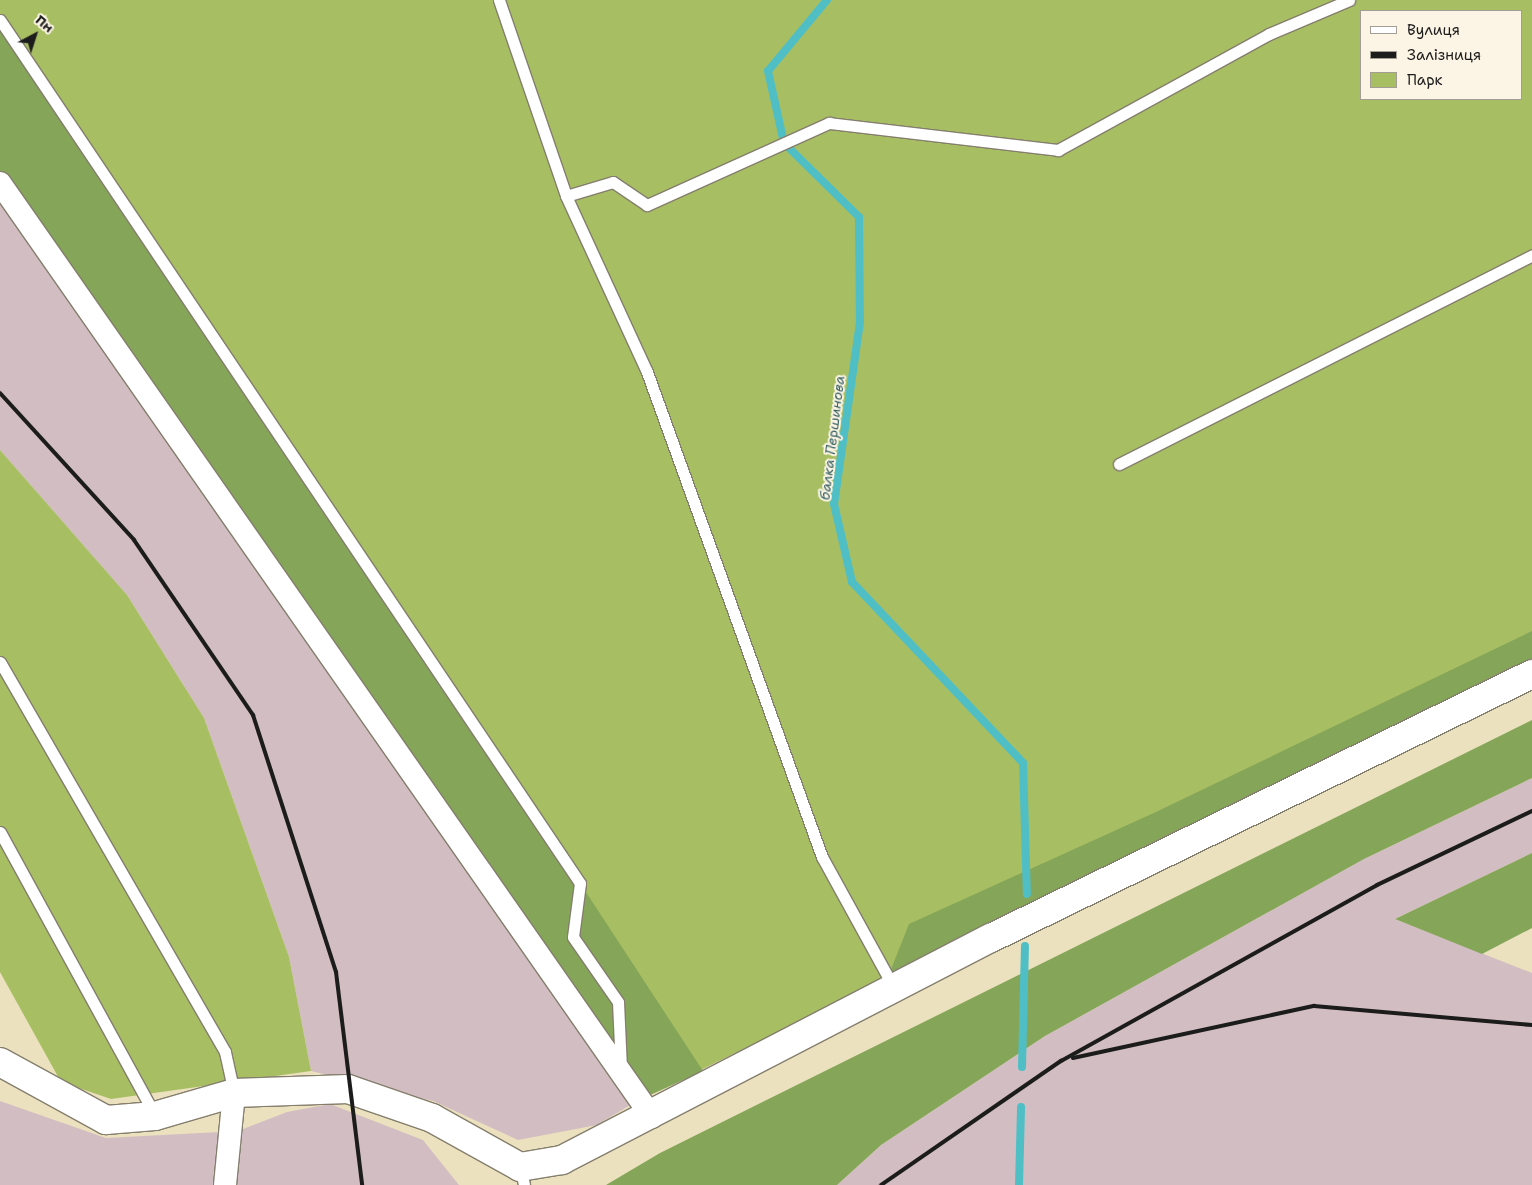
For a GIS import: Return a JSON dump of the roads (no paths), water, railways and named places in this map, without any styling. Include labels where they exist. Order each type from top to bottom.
[{"type":"main road","points":[[0,1062],[106,1120],[155,1116],[234,1093],[348,1089],[432,1118],[522,1176],[562,1160],[652,1117],[898,987],[1532,674]]},
{"type":"street","points":[[0,184],[621,1070],[637,1102],[652,1117]]},
{"type":"street","points":[[225,1185],[234,1093]]},
{"type":"lane","points":[[499,0],[566,196],[647,372],[822,857],[888,977],[898,987]]},
{"type":"lane","points":[[566,196],[613,182],[647,205],[828,123],[1058,150],[1269,34],[1349,0]]},
{"type":"lane","points":[[0,20],[580,883],[573,937],[618,1002],[621,1070]]},
{"type":"lane","points":[[1119,464],[1532,255]]},
{"type":"lane","points":[[0,662],[225,1052],[234,1093]]},
{"type":"lane","points":[[0,832],[155,1116]]},
{"type":"waterway","name":"балка Першинова","points":[[827,0],[768,71],[784,143],[859,217],[860,322],[834,504],[852,582],[1023,763],[1027,894]]},
{"type":"waterway","name":"балка Першинова","points":[[1022,1067],[1025,946]]},
{"type":"waterway","name":"балка Першинова","points":[[1019,1185],[1021,1107]]},
{"type":"railway","points":[[0,393],[134,540],[253,715],[336,972],[362,1185]]},
{"type":"railway","points":[[881,1185],[1061,1061],[1377,885],[1532,811]]},
{"type":"railway","points":[[1073,1058],[1314,1006],[1532,1025]]}]
